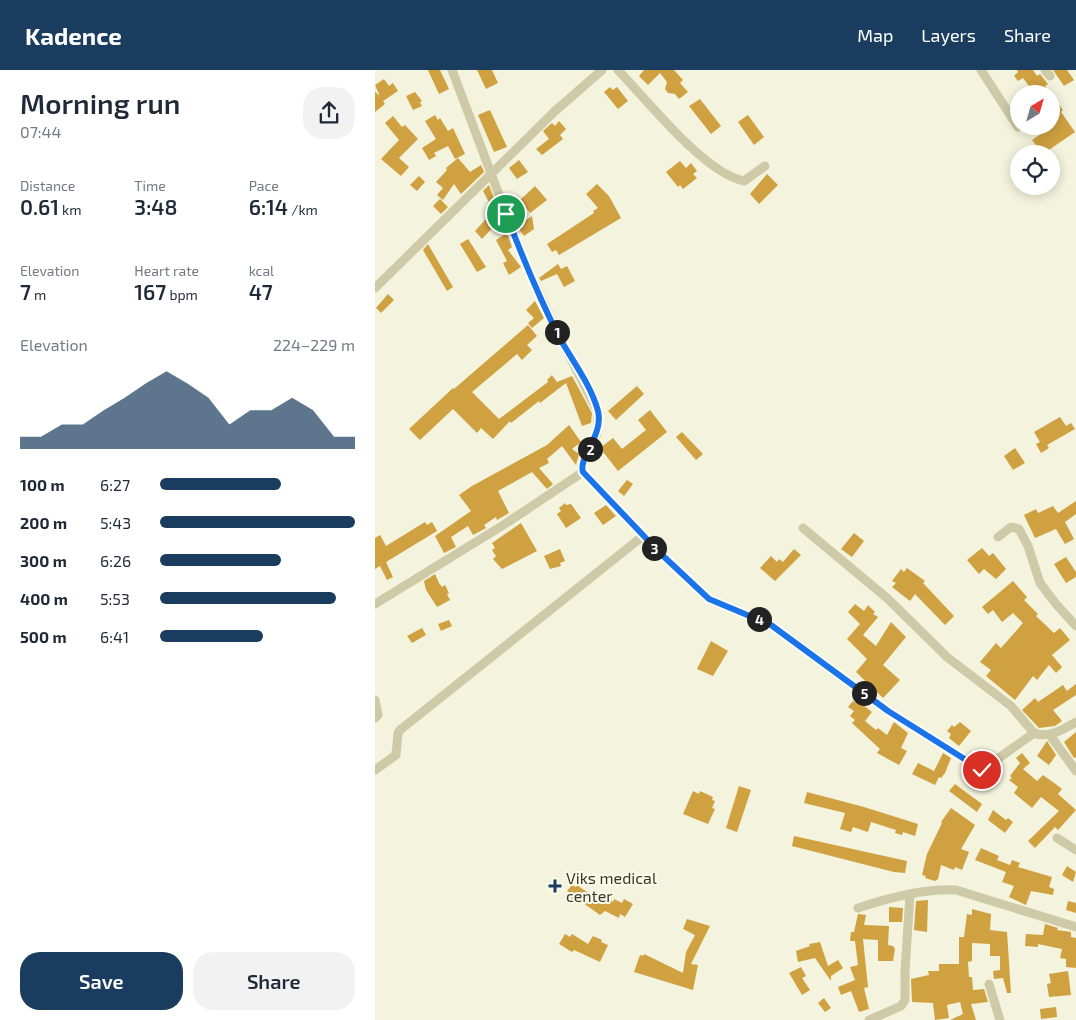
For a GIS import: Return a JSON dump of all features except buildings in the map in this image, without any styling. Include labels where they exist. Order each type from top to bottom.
[{"type":"street","points":[[452,70],[521,254],[559,336],[598,412],[597,434],[583,460],[581,466],[583,472],[643,536],[709,599],[771,625],[888,711],[982,770],[1035,732]]},
{"type":"street","points":[[375,288],[555,112],[602,70]]},
{"type":"street","points":[[618,70],[701,156],[732,179],[744,181],[765,166]]},
{"type":"street","points":[[981,70],[1010,115]]},
{"type":"street","points":[[375,604],[505,524],[583,472]]},
{"type":"street","points":[[998,537],[1011,527],[1019,529],[1029,546],[1040,583],[1076,626]]},
{"type":"street","points":[[803,528],[887,598],[947,658],[1011,706],[1035,732],[1041,735],[1049,734],[1076,722]]},
{"type":"street","points":[[375,770],[396,755],[398,733],[400,730],[643,536]]},
{"type":"street","points":[[375,700],[378,715],[375,718]]},
{"type":"street","points":[[1049,734],[1076,770]]},
{"type":"street","points":[[1057,838],[1076,850]]},
{"type":"street","points":[[857,908],[883,900],[945,889],[956,890],[1076,927]]},
{"type":"street","points":[[869,1020],[901,1006],[905,1000],[910,895]]},
{"type":"street","points":[[989,984],[1001,1020]]},
{"type":"place","name":"Viks medical center","points":[[555,886]]},
{"type":"route","points":[[506,214],[521,254],[559,336],[596,404],[599,420],[597,434],[583,460],[581,466],[583,472],[660,553],[709,599],[754,616],[771,625],[927,738],[982,770]]}]
